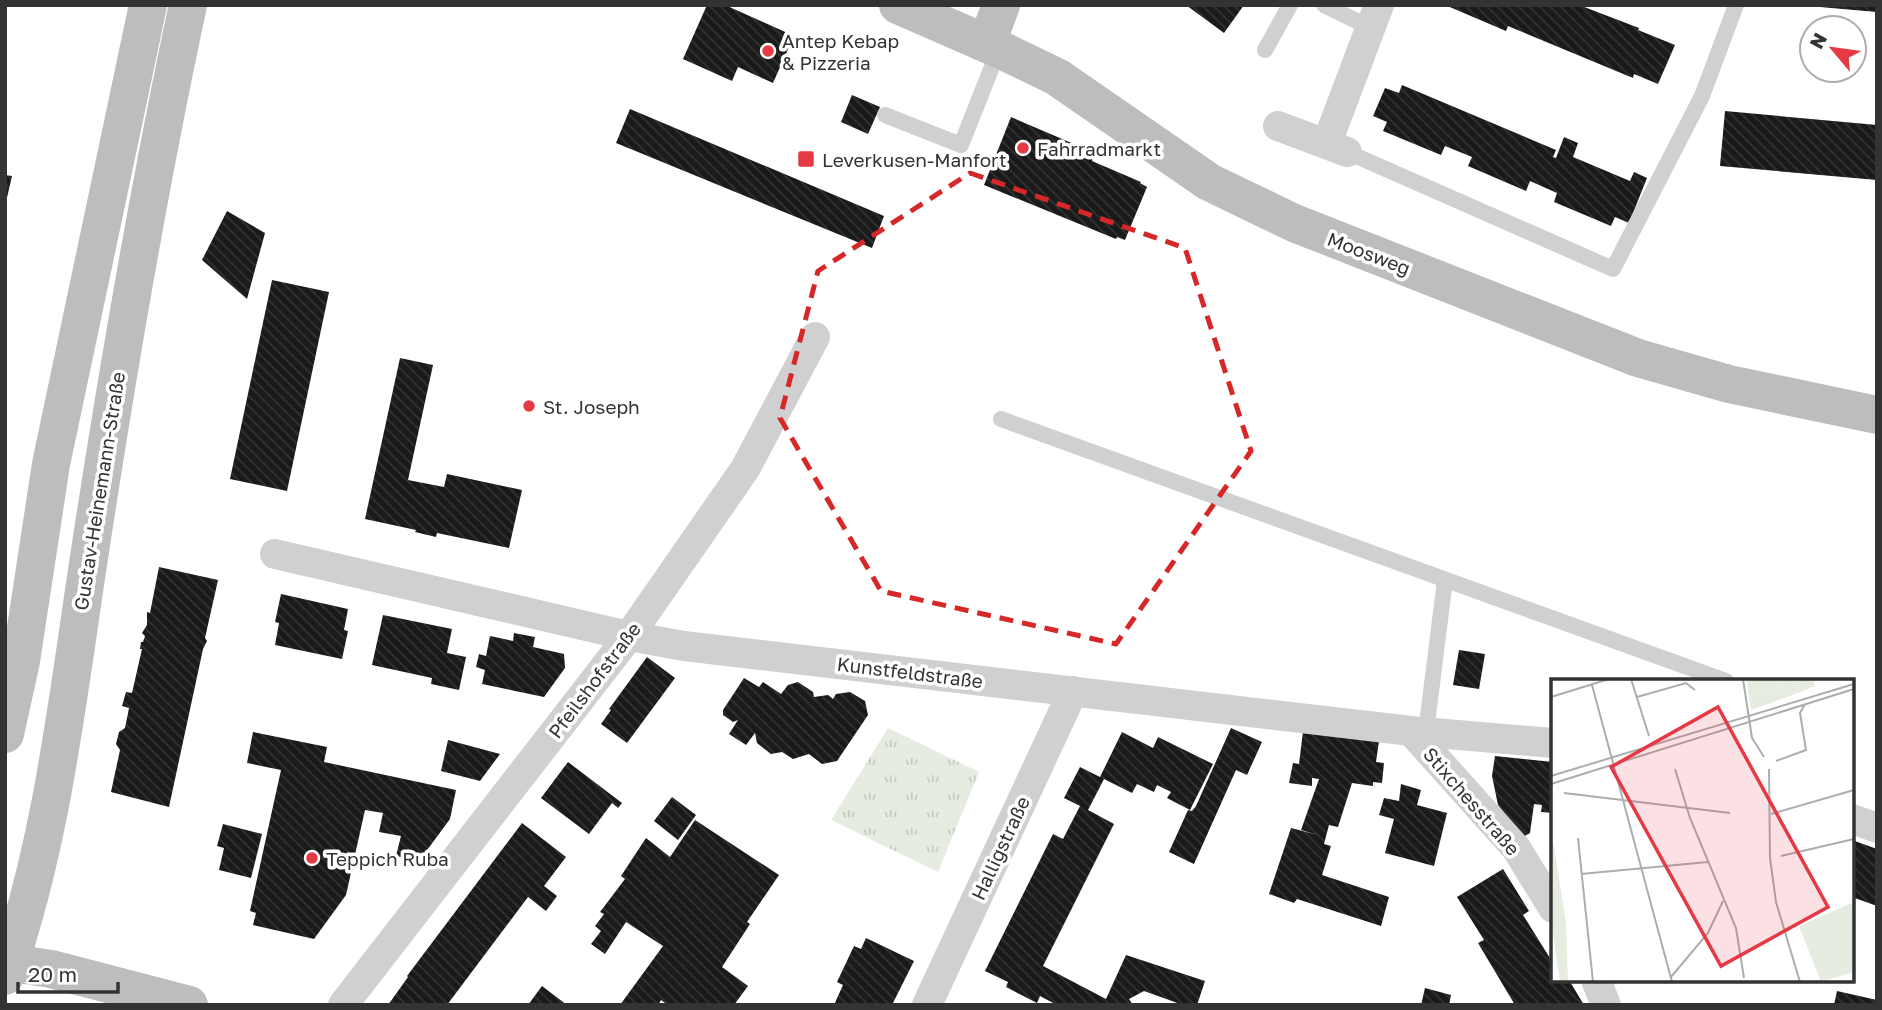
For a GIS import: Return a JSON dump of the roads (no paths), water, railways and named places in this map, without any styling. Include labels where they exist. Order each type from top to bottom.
[{"type":"main road","points":[[5,734],[21,661],[51,464],[148,5]]},
{"type":"main road","name":"Gustav-Heinemann-Straße","points":[[7,967],[27,906],[58,764],[114,391],[156,156],[188,5]]},
{"type":"main road","name":"Moosweg","points":[[898,5],[1057,77],[1209,182],[1294,223],[1638,358],[1729,384],[1877,415]]},
{"type":"main road","points":[[993,46],[1001,5]]},
{"type":"main road","points":[[7,967],[51,969],[189,1005]]},
{"type":"street","points":[[1278,126],[1337,147],[1375,17]]},
{"type":"street","name":"Pfeilshofstraße","points":[[344,1005],[629,636],[745,469],[815,337]]},
{"type":"street","name":"Kunstfeldstraße","points":[[275,554],[629,636],[684,646],[1418,732],[1551,743]]},
{"type":"street","name":"Halligstraße","points":[[927,1005],[1073,691]]},
{"type":"street","name":"Stixchesstraße","points":[[1418,732],[1516,848],[1551,905]]},
{"type":"street","points":[[1854,820],[1877,828]]},
{"type":"street","points":[[1597,982],[1606,1005]]},
{"type":"lane","points":[[1265,50],[1290,5]]},
{"type":"lane","points":[[1324,5],[1375,17]]},
{"type":"lane","points":[[1337,147],[1613,270],[1702,96],[1736,5]]},
{"type":"lane","points":[[885,115],[961,145],[993,46]]},
{"type":"lane","points":[[1001,419],[1720,679]]},
{"type":"lane","points":[[1418,732],[1446,580]]},
{"type":"place","name":"Antep Kebap & Pizzeria","points":[[768,51]]},
{"type":"place","name":"Fahrradmarkt","points":[[1023,148]]},
{"type":"place","name":"Leverkusen-Manfort","points":[[806,159]]},
{"type":"place","name":"St. Joseph","points":[[529,406]]},
{"type":"place","name":"Teppich Ruba","points":[[312,858]]}]
